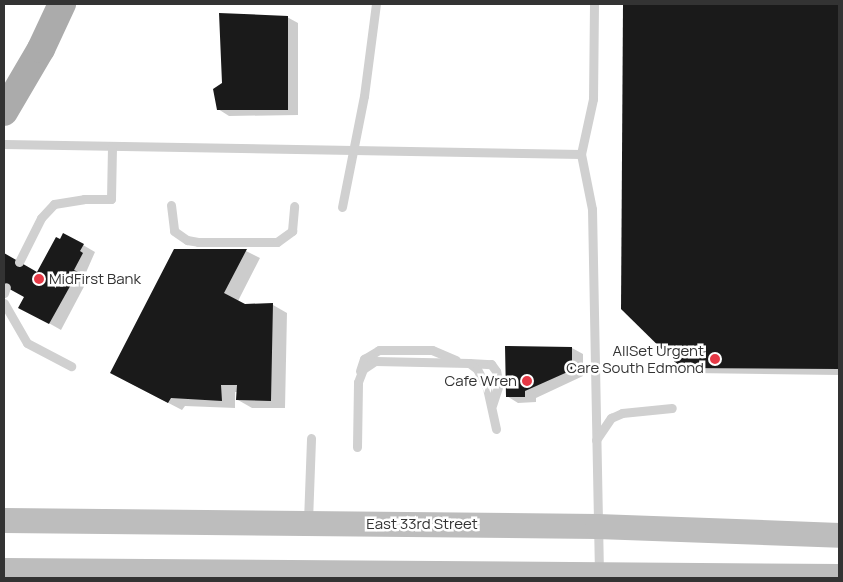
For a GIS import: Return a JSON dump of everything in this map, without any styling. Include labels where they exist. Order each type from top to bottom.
[{"type":"main road","points":[[4,112],[41,49],[62,4]]},
{"type":"main road","name":"East 33rd Street","points":[[4,520],[597,526],[839,535]]},
{"type":"main road","points":[[4,570],[353,575],[839,576]]},
{"type":"lane","points":[[342,207],[351,151],[364,96],[376,4]]},
{"type":"lane","points":[[594,4],[593,99],[581,154],[592,210],[599,576]]},
{"type":"lane","points":[[4,144],[581,154]]},
{"type":"lane","points":[[19,262],[41,218],[54,204],[84,199],[111,199],[112,146]]},
{"type":"lane","points":[[171,205],[174,231],[187,240],[198,242],[277,242],[292,231],[294,206]]},
{"type":"lane","points":[[4,303],[27,343],[71,366]]},
{"type":"lane","points":[[357,447],[358,382],[363,369],[376,361],[491,364],[496,371],[499,384],[492,406]]},
{"type":"lane","points":[[469,363],[478,369],[492,406],[496,430]]},
{"type":"lane","points":[[596,440],[611,418],[622,413],[672,408]]},
{"type":"lane","points":[[308,523],[311,438]]},
{"type":"building","points":[[623,4],[839,4],[839,369],[681,368],[621,309]]},
{"type":"building","points":[[219,13],[288,16],[288,110],[217,110],[213,89],[222,83]]},
{"type":"building","name":"MidFirst Bank","points":[[63,233],[84,244],[80,251],[83,253],[74,270],[78,272],[49,324],[18,308],[24,297],[4,286],[4,253],[37,272],[56,237],[60,239]]},
{"type":"building","points":[[174,249],[247,249],[224,293],[245,304],[273,303],[271,401],[236,400],[237,385],[221,385],[222,401],[171,398],[168,403],[110,373]]},
{"type":"building","name":"Cafe Wren","points":[[505,346],[572,347],[572,370],[525,391],[525,397],[506,397]]},
{"type":"place","name":"MidFirst Bank","points":[[39,279]]},
{"type":"place","name":"AllSet Urgent Care South Edmond","points":[[715,359]]},
{"type":"place","name":"Cafe Wren","points":[[527,381]]}]
